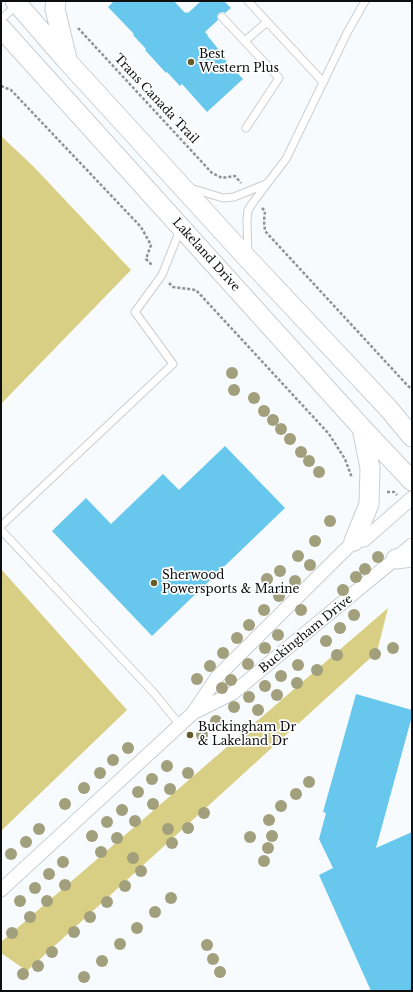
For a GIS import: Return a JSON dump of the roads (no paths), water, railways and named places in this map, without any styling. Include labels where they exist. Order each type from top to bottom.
[{"type":"main road","points":[[56,1],[55,9],[67,61]]},
{"type":"main road","points":[[18,2],[67,61],[248,259],[388,408],[412,437]]},
{"type":"main road","name":"Lakeland Drive","points":[[1,28],[362,428],[412,481]]},
{"type":"main road","points":[[388,408],[412,415]]},
{"type":"main road","points":[[354,541],[369,504],[370,468],[362,428]]},
{"type":"street","name":"Buckingham Drive","points":[[1,890],[193,713],[218,676],[354,541],[364,540],[412,498]]},
{"type":"street","name":"Buckingham Drive","points":[[193,713],[233,693],[404,558],[412,545]]},
{"type":"lane","points":[[248,1],[323,82]]},
{"type":"lane","points":[[248,259],[248,210],[286,159],[347,33],[365,1]]},
{"type":"lane","points":[[1,19],[18,2]]},
{"type":"lane","points":[[222,17],[279,78],[246,128]]},
{"type":"lane","points":[[245,41],[267,22]]},
{"type":"lane","points":[[182,186],[223,198],[234,197],[268,183]]},
{"type":"lane","points":[[1,526],[173,364],[134,312],[162,275],[181,228]]},
{"type":"lane","points":[[1,530],[154,693],[180,725]]},
{"type":"place","name":"Best Western Plus","points":[[191,62]]},
{"type":"place","name":"Sherwood Powersports & Marine","points":[[154,583]]},
{"type":"place","name":"Buckingham Dr & Lakeland Dr","points":[[190,735]]}]
